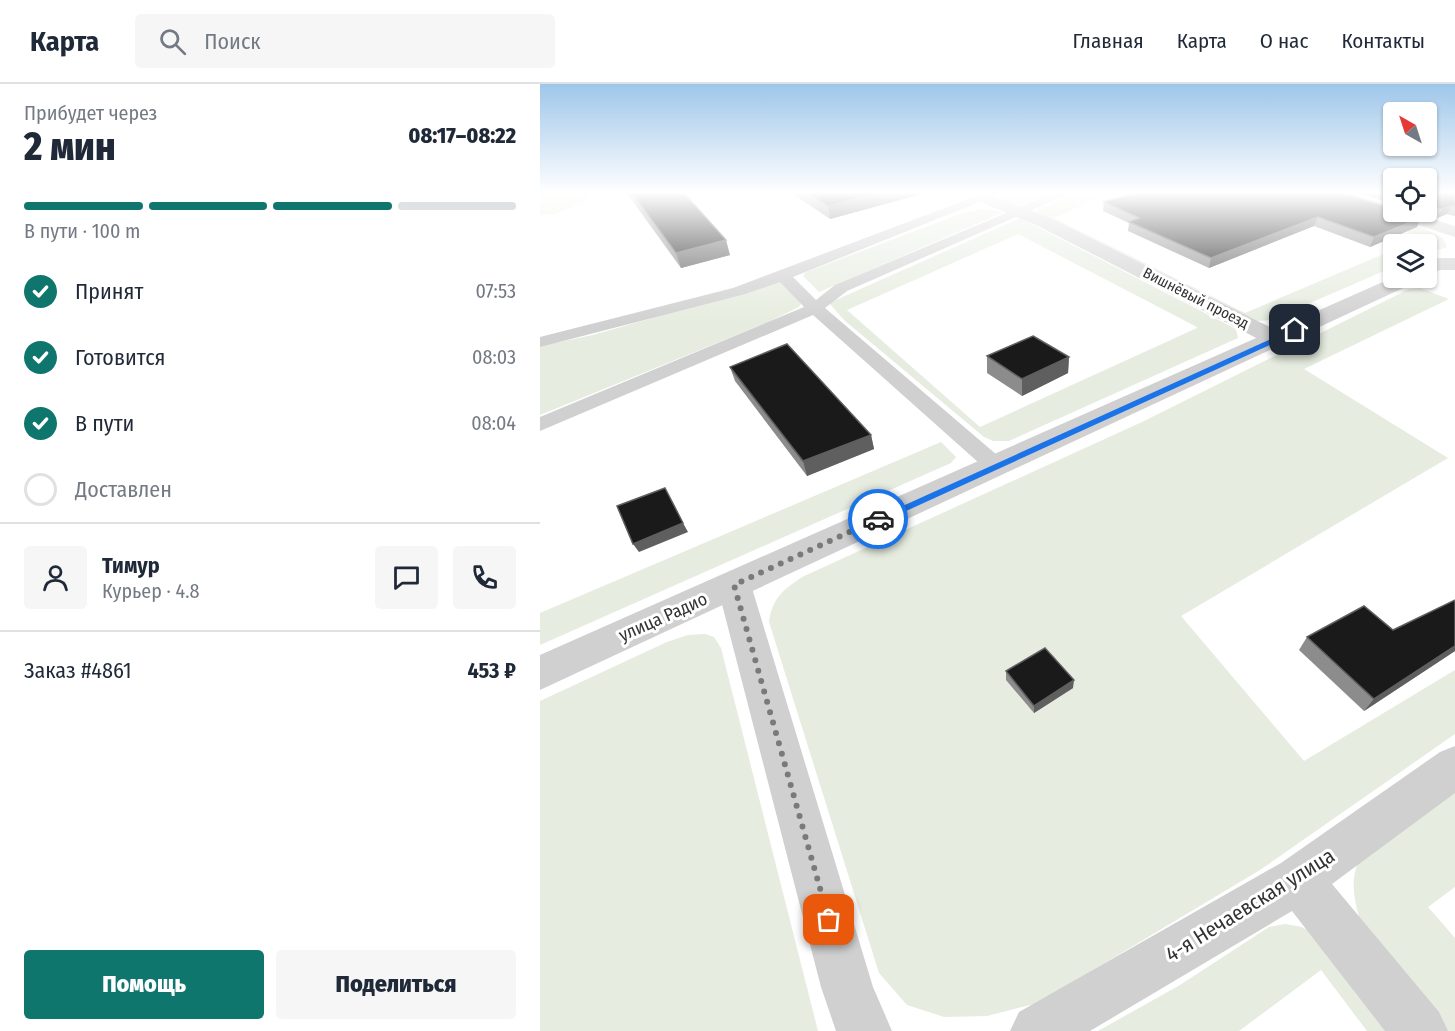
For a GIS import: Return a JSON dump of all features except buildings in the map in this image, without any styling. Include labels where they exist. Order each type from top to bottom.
[{"type":"street","name":"Вишнёвый проезд","points":[[1071,236],[1276,339]]},
{"type":"street","name":"улица Радио","points":[[540,673],[1387,288]]},
{"type":"street","points":[[734,585],[848,987],[864,1031]]},
{"type":"street","name":"4-я Нечаевская улица","points":[[1038,1031],[1298,880],[1455,767]]},
{"type":"street","points":[[1298,880],[1420,1031]]},
{"type":"lane","points":[[540,342],[739,291],[885,236]]},
{"type":"lane","points":[[540,425],[815,308],[841,288],[962,236]]},
{"type":"lane","points":[[783,276],[815,308],[996,466]]},
{"type":"shaded area","points":[[901,236],[948,236],[819,292],[803,276],[806,272]]},
{"type":"shaded area","points":[[979,236],[1013,236],[847,310],[980,427],[1197,328],[1022,236],[1055,236],[1236,329],[1238,338],[1009,441],[993,441],[984,437],[844,320],[829,303]]},
{"type":"shaded area","points":[[1076,236],[1091,236],[1245,313],[1383,254],[1383,271],[1271,320],[1258,321]]},
{"type":"shaded area","points":[[1437,236],[1443,238],[1447,247],[1437,250]]},
{"type":"shaded area","points":[[781,281],[801,304],[799,307],[766,323],[540,415],[540,346],[593,335]]},
{"type":"shaded area","points":[[1420,288],[1449,299],[1304,369],[1448,458],[1181,616],[1304,761],[1455,670],[1455,734],[1260,870],[1038,1003],[987,1016],[944,1017],[907,1005],[879,973],[769,622],[770,614],[780,595],[802,577],[1142,422],[1409,289]]},
{"type":"shaded area","points":[[941,442],[956,457],[951,463],[540,645],[540,613]]},
{"type":"shaded area","points":[[705,634],[714,637],[721,648],[818,1031],[540,1031],[540,701],[667,642],[688,635]]},
{"type":"shaded area","points":[[1455,788],[1455,887],[1428,907],[1455,938],[1455,1031],[1442,1031],[1360,920],[1354,881],[1357,865],[1366,851]]},
{"type":"shaded area","points":[[1285,924],[1302,927],[1323,940],[1401,1031],[1367,1031],[1321,970],[1239,1031],[1098,1031],[1180,985],[1269,927]]},
{"type":"way so far","points":[[829,920],[734,585],[878,519]]},
{"type":"route","points":[[878,519],[1295,330]]}]
